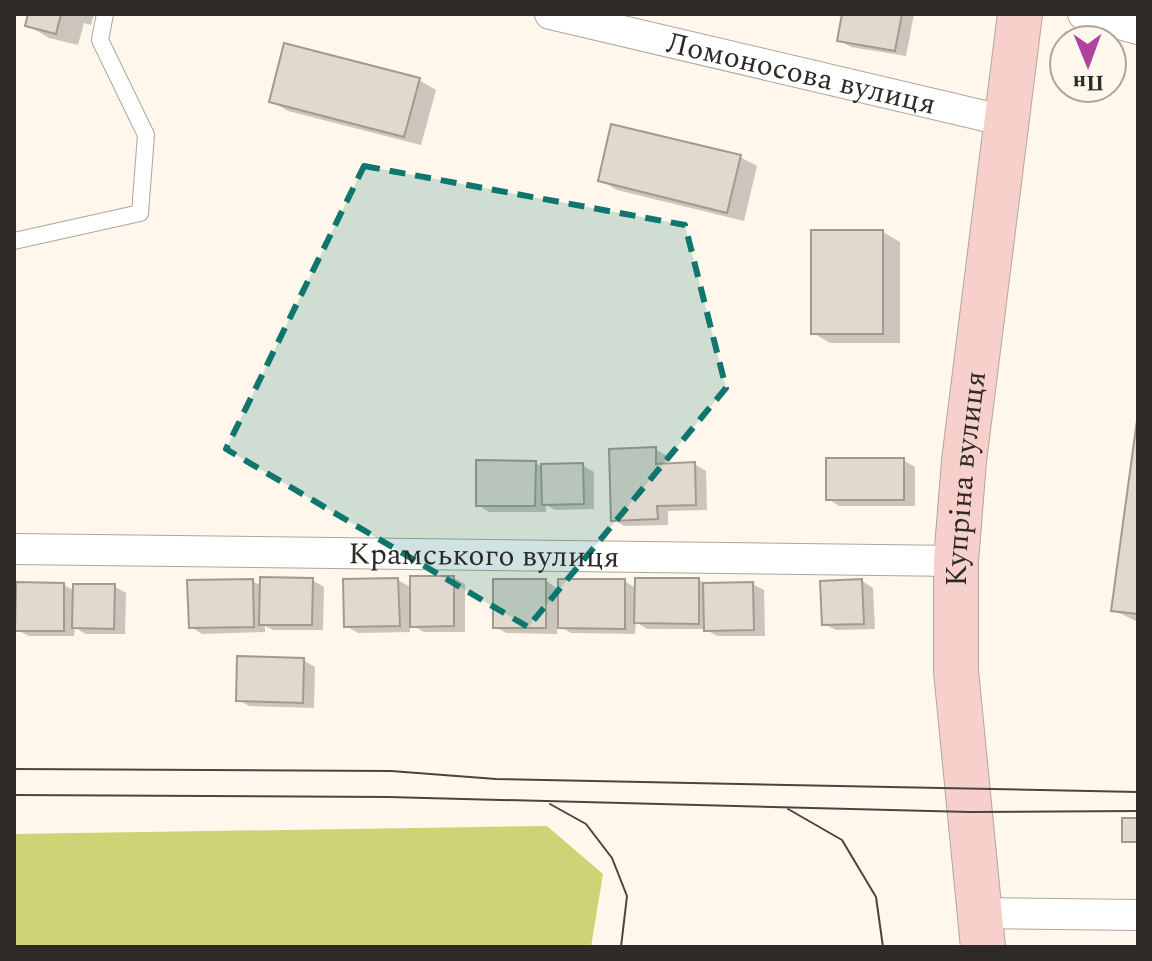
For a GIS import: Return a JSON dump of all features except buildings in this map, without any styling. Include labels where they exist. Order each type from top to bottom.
[{"type":"main road","name":"Купріна вулиця","points":[[981,930],[956,671],[956,561],[964,461],[1020,14]]},
{"type":"street","name":"Ломоносова вулиця","points":[[550,14],[1006,121]]},
{"type":"street","points":[[1083,14],[1138,29]]},
{"type":"street","name":"Крамського вулиця","points":[[14,549],[956,561]]},
{"type":"street","points":[[981,930],[1138,915]]},
{"type":"lane","points":[[14,241],[140,213],[146,135],[100,40],[105,14]]},
{"type":"highlighted area","points":[[364,166],[685,225],[726,388],[528,627],[226,449]]},
{"type":"green space","points":[[547,826],[603,874],[591,947],[14,947],[14,834]]},
{"type":"tram line","points":[[14,769],[391,771],[496,779],[1138,792]]},
{"type":"tram line","points":[[14,795],[388,797],[970,812],[1138,811]]},
{"type":"tram line","points":[[550,804],[586,824],[612,858],[627,896],[621,947]]},
{"type":"tram line","points":[[788,809],[842,840],[876,897],[883,947]]}]
